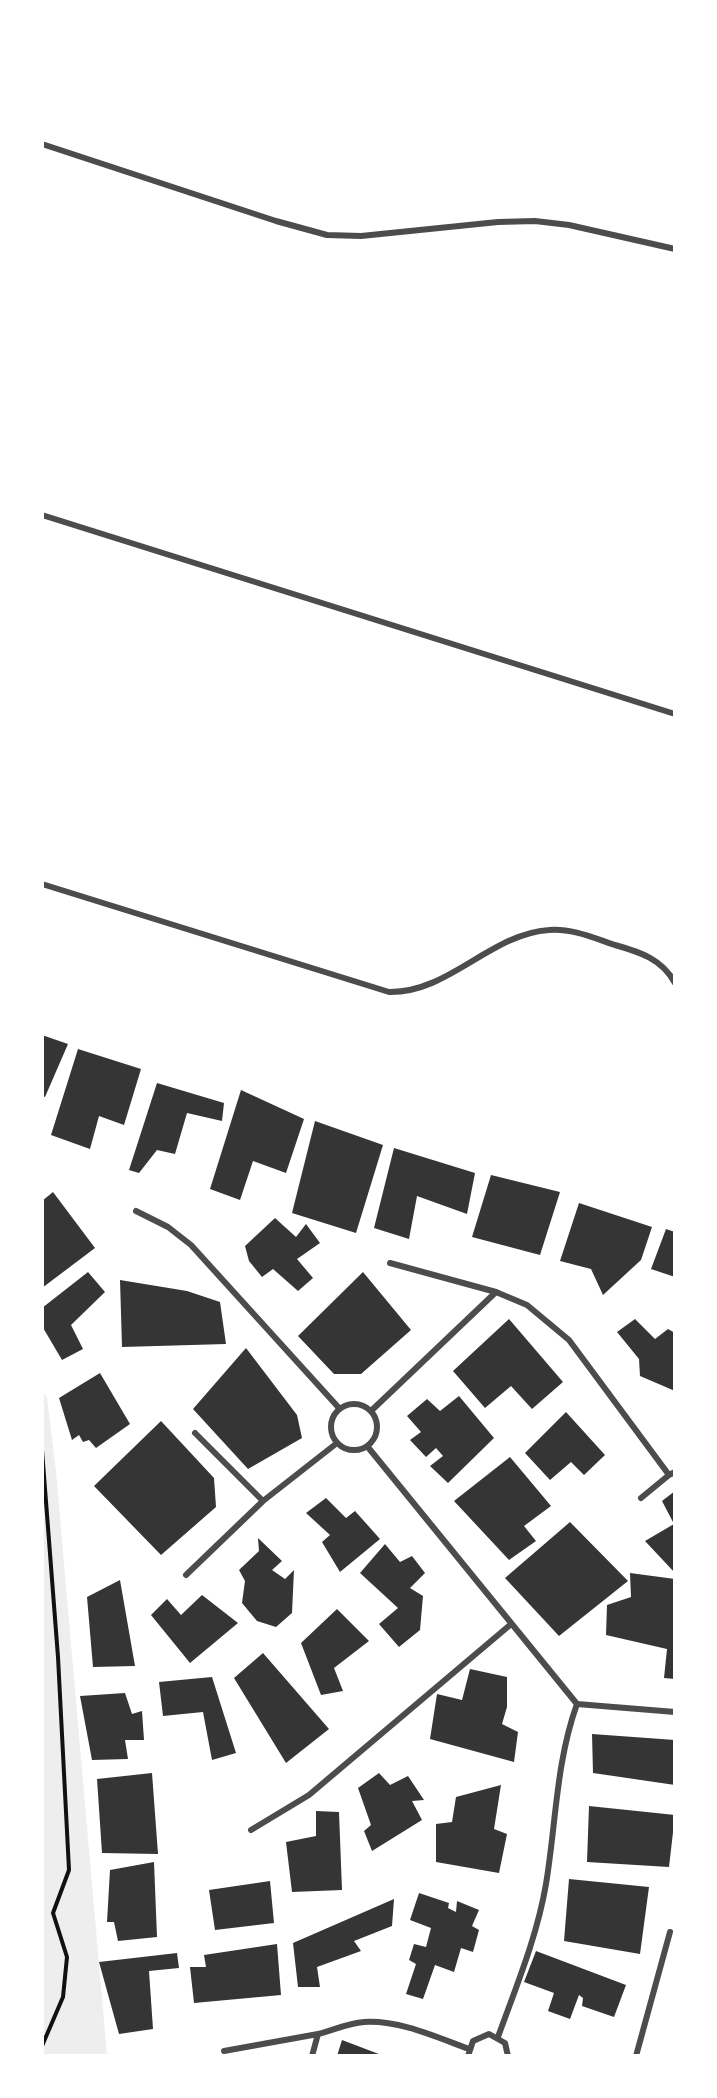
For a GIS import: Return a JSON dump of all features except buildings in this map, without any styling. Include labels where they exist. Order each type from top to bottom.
[{"type":"street","points":[[42,144],[276,220],[327,234],[361,236],[498,222],[535,221],[569,225],[675,249]]},
{"type":"street","points":[[42,514],[675,714]]},
{"type":"street","points":[[42,884],[388,992],[417,990],[444,978],[507,943],[534,932],[549,930],[576,933],[640,952],[664,967],[675,983]]},
{"type":"street","points":[[136,1211],[168,1227],[192,1245],[339,1408]]},
{"type":"street","points":[[390,1263],[496,1292],[527,1305],[569,1340],[672,1473],[641,1498]]},
{"type":"street","points":[[371,1411],[496,1292]]},
{"type":"street","points":[[359,1404],[371,1411],[377,1425],[373,1441],[367,1446],[348,1450],[337,1443],[330,1429],[334,1414],[339,1408],[359,1404]]},
{"type":"street","points":[[195,1433],[263,1502]]},
{"type":"street","points":[[186,1575],[263,1502],[337,1443]]},
{"type":"street","points":[[367,1446],[510,1625],[577,1704],[675,1712]]},
{"type":"street","points":[[251,1830],[309,1795],[510,1625]]},
{"type":"street","points":[[498,2037],[531,1943],[543,1894],[563,1755],[577,1704]]},
{"type":"street","points":[[636,2056],[670,1932]]},
{"type":"street","points":[[224,2051],[318,2034],[363,2022],[381,2022],[426,2033],[469,2052],[480,2036],[489,2034],[498,2037],[504,2043],[508,2056]]},
{"type":"street","points":[[312,2056],[318,2034]]},
{"type":"path","points":[[42,1450],[58,1657],[69,1870],[53,1913],[67,1957],[63,1997],[42,2046]]},
{"type":"shaded area","points":[[42,1389],[47,1398],[56,1472],[107,2056],[42,2056]]}]
